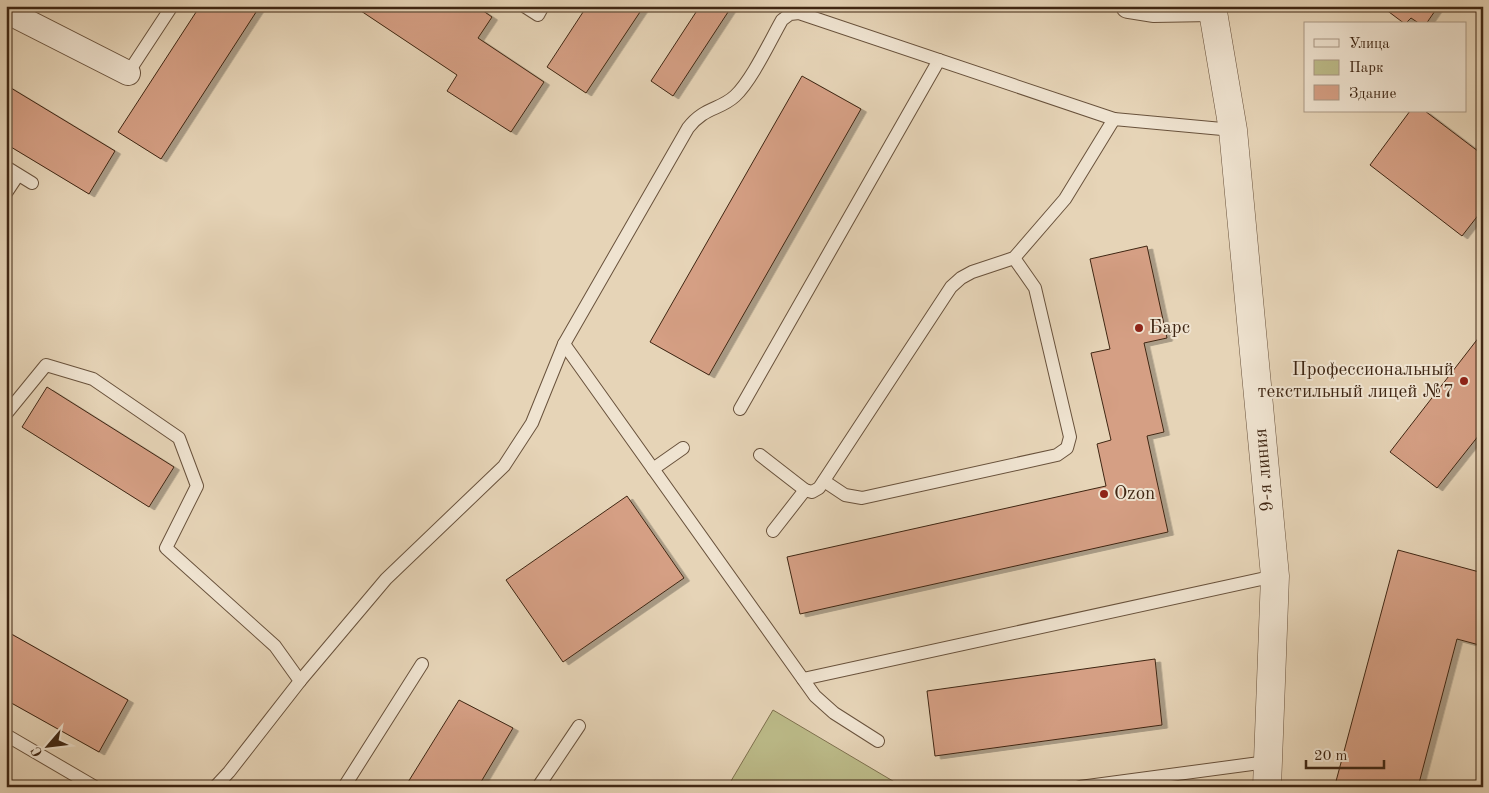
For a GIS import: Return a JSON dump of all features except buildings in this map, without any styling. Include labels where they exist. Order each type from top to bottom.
[{"type":"street","points":[[1128,6],[1153,10],[1212,8]]},
{"type":"street","name":"9-я линия","points":[[1212,8],[1233,130],[1275,576],[1267,774]]},
{"type":"street","points":[[6,11],[128,73]]},
{"type":"lane","points":[[128,73],[172,6]]},
{"type":"lane","points":[[524,6],[538,15],[543,6]]},
{"type":"lane","points":[[214,787],[229,772],[300,681],[386,579],[504,466],[532,423],[564,344],[688,128],[696,117],[735,96],[744,85],[782,20],[790,14],[799,13],[1114,119],[1233,130]]},
{"type":"lane","points":[[740,409],[939,60]]},
{"type":"lane","points":[[760,455],[805,490],[812,492],[819,488],[951,287],[961,278],[972,272],[1014,258],[1064,199],[1114,119]]},
{"type":"lane","points":[[6,167],[32,183]]},
{"type":"lane","points":[[6,193],[18,174]]},
{"type":"lane","points":[[824,481],[845,495],[862,498],[1057,456],[1067,448],[1070,437],[1035,288],[1014,258]]},
{"type":"lane","points":[[564,344],[803,679],[824,705],[878,740]]},
{"type":"lane","points":[[6,414],[46,365],[93,379],[179,438],[197,486],[166,548],[275,646],[300,681]]},
{"type":"lane","points":[[653,469],[683,448]]},
{"type":"lane","points":[[773,531],[805,490]]},
{"type":"lane","points":[[803,679],[1275,576]]},
{"type":"lane","points":[[344,787],[422,664]]},
{"type":"lane","points":[[538,787],[579,726]]},
{"type":"lane","points":[[6,735],[95,787]]},
{"type":"lane","points":[[1080,787],[1267,774]]},
{"type":"green space","points":[[773,710],[903,787],[741,787],[731,781]]},
{"type":"place","name":"Барс","points":[[1139,328]]},
{"type":"place","name":"Профессиональный текстильный лицей №7","points":[[1464,381]]},
{"type":"place","name":"Ozon","points":[[1104,494]]}]
